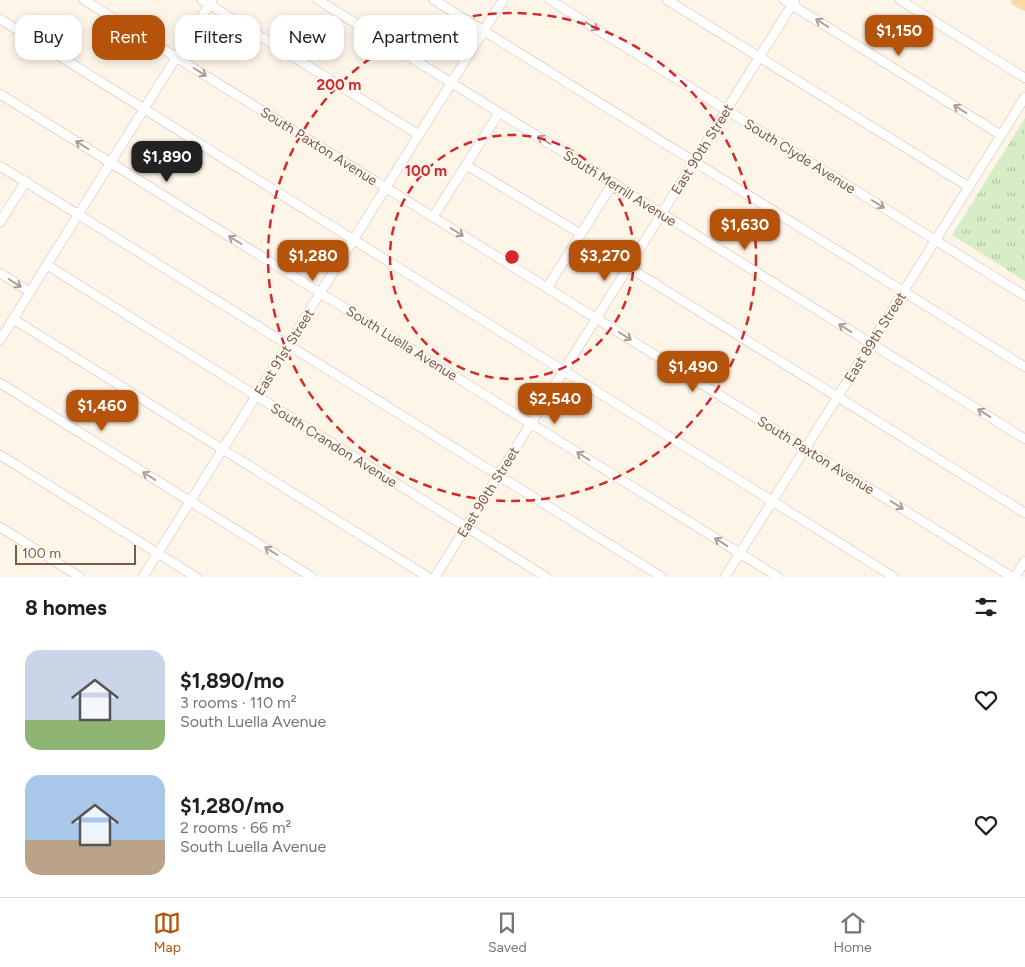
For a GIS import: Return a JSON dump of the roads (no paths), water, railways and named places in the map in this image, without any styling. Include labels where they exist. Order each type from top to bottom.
[{"type":"main road","points":[[1016,0],[1025,6]]},
{"type":"street","name":"South Paxton Avenue","points":[[84,0],[175,56]]},
{"type":"street","name":"South Merrill Avenue","points":[[318,0],[1025,439]]},
{"type":"street","points":[[434,0],[1025,368]]},
{"type":"street","name":"East 91st Street","points":[[144,577],[504,0]]},
{"type":"street","name":"South Clyde Avenue","points":[[550,0],[1025,296]]},
{"type":"street","points":[[667,0],[968,187]]},
{"type":"street","points":[[900,0],[1025,78]]},
{"type":"street","points":[[200,15],[208,2],[419,135]]},
{"type":"street","points":[[790,2],[1001,135]]},
{"type":"street","name":"East 90th Street","points":[[435,577],[759,57],[790,2]]},
{"type":"street","points":[[0,19],[894,577]]},
{"type":"street","points":[[0,340],[175,59]]},
{"type":"street","name":"South Paxton Avenue","points":[[181,60],[1014,577]]},
{"type":"street","name":"East 89th Street","points":[[726,577],[1025,97]]},
{"type":"street","name":"South Luella Avenue","points":[[1,98],[111,163],[778,577]]},
{"type":"street","points":[[433,217],[499,113]]},
{"type":"street","points":[[466,164],[581,234]]},
{"type":"street","points":[[0,166],[662,577]]},
{"type":"street","points":[[0,222],[26,181]]},
{"type":"street","points":[[547,288],[613,183]]},
{"type":"street","name":"South Crandon Avenue","points":[[47,265],[546,577]]},
{"type":"street","points":[[628,267],[1025,513]]},
{"type":"street","points":[[0,273],[30,292]]},
{"type":"street","points":[[13,319],[428,577]]},
{"type":"street","points":[[0,382],[312,577]]},
{"type":"street","points":[[0,455],[196,577]]},
{"type":"street","points":[[0,527],[80,577]]},
{"type":"street","points":[[1014,577],[1025,561]]}]
